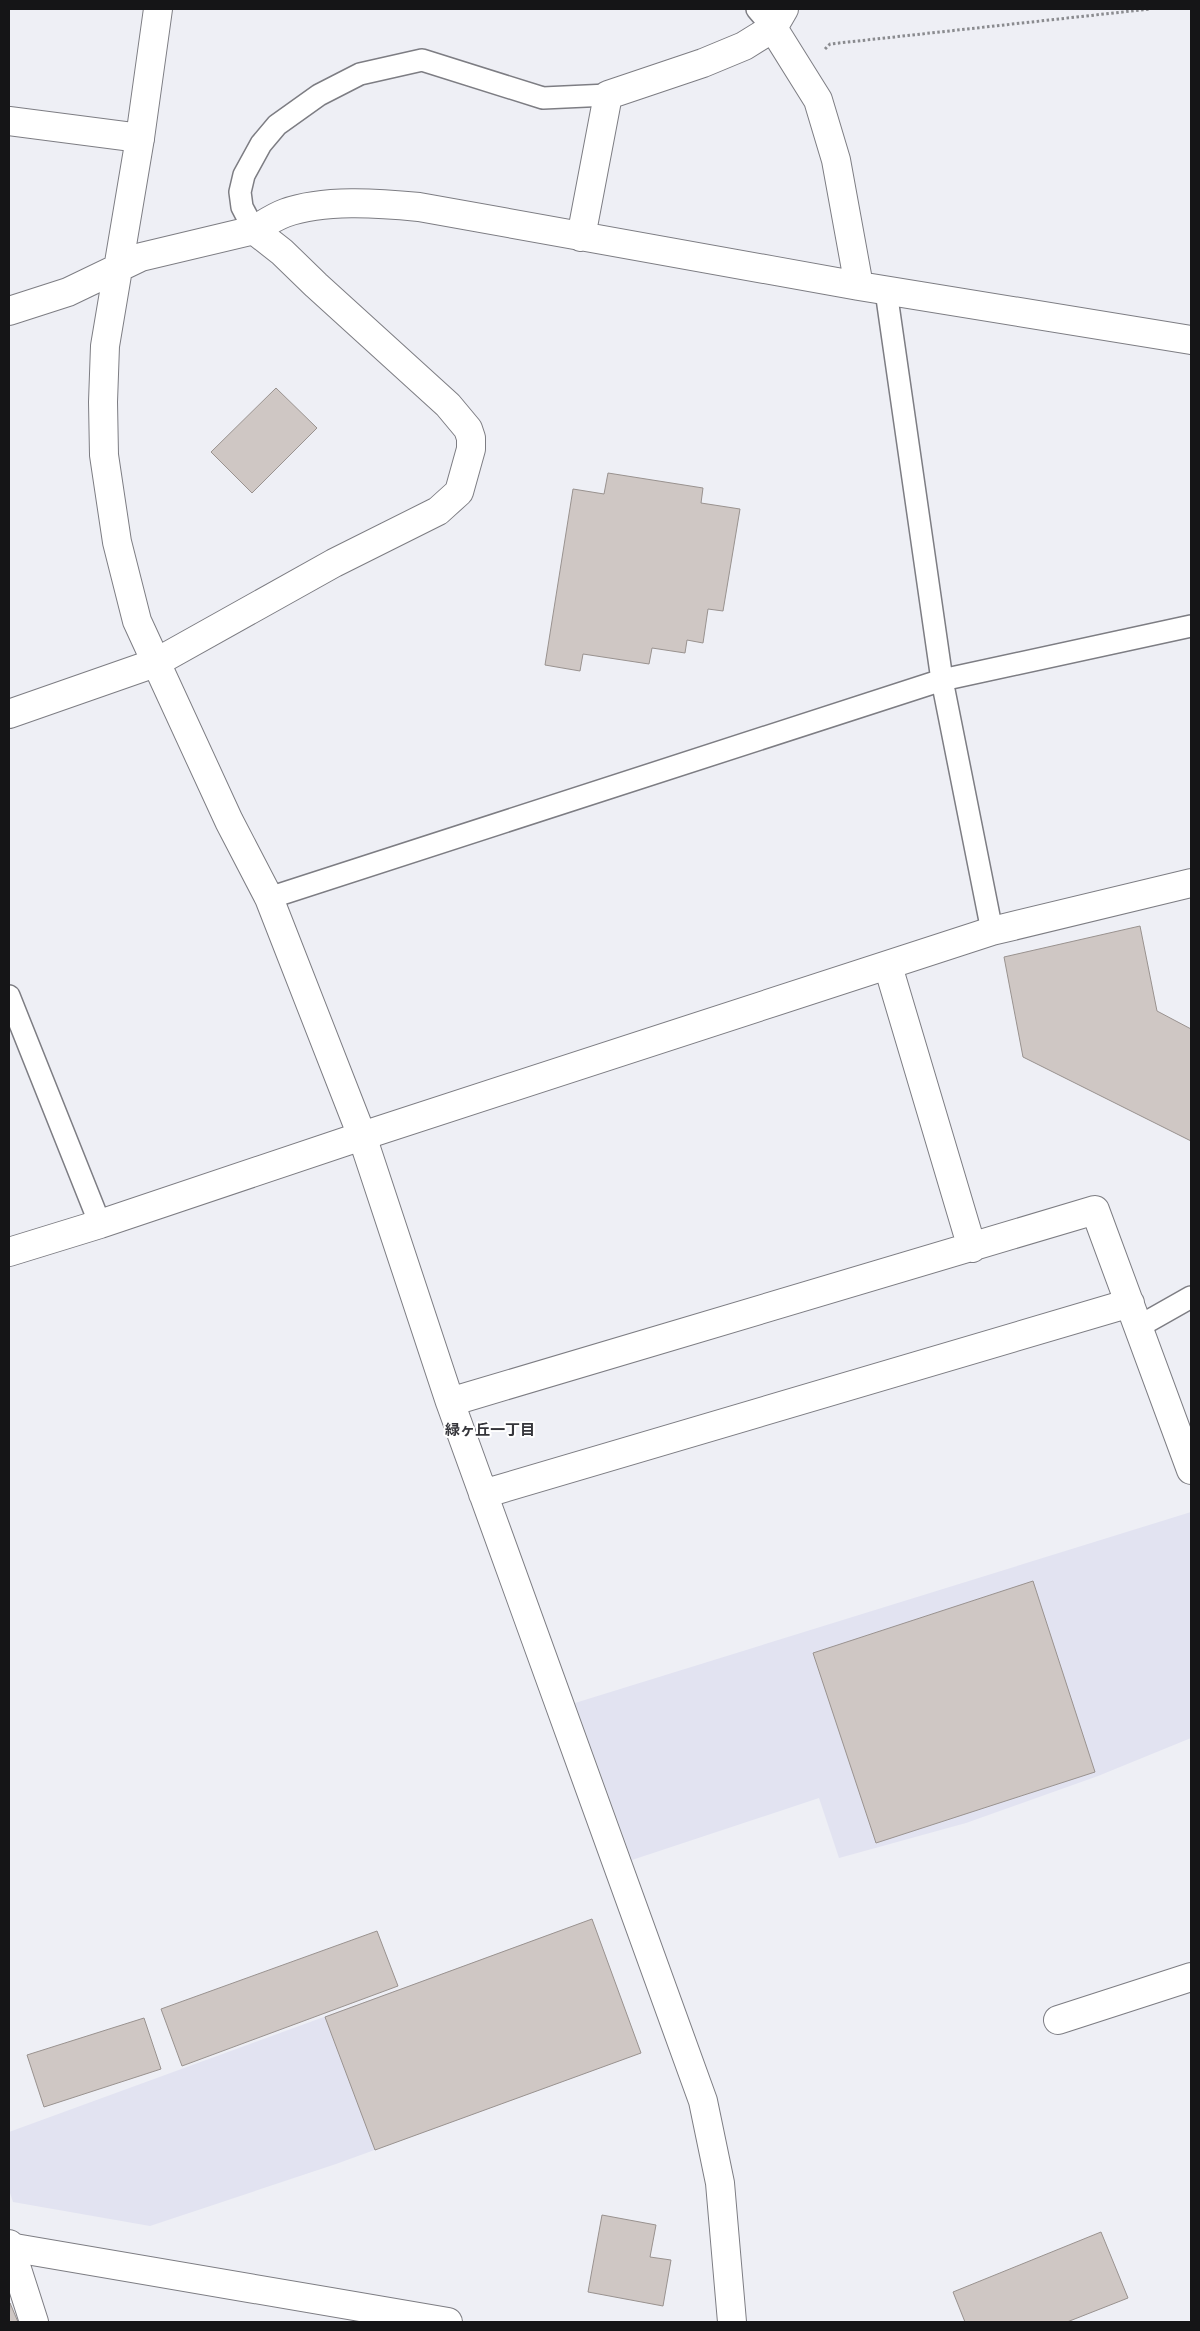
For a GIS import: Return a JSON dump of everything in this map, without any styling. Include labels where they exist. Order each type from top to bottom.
[{"type":"street","points":[[158,9],[140,138],[105,346],[104,455],[117,542],[137,621],[229,821],[269,898],[362,1136],[450,1402],[703,2101],[720,2183],[732,2322]]},
{"type":"street","points":[[581,236],[608,95],[703,63],[744,46],[771,15],[818,100],[836,160],[859,286]]},
{"type":"street","points":[[9,121],[140,138]]},
{"type":"street","points":[[9,310],[68,292],[141,257],[254,230],[284,213],[302,208],[327,205],[385,204],[419,207],[886,291],[1191,340]]},
{"type":"street","points":[[9,714],[155,663],[334,563],[438,511],[459,492],[471,449],[471,438],[468,429],[448,405],[282,252],[254,230]]},
{"type":"street","points":[[9,1252],[100,1224],[362,1136],[992,931],[1191,883]]},
{"type":"street","points":[[888,966],[972,1248]]},
{"type":"street","points":[[450,1402],[1095,1210],[1191,1470]]},
{"type":"street","points":[[483,1494],[1134,1315]]},
{"type":"street","points":[[1058,2020],[1191,1977]]},
{"type":"street","points":[[34,2322],[9,2246],[448,2322]]},
{"type":"lane","points":[[254,230],[242,207],[240,192],[244,175],[261,144],[277,126],[319,95],[360,74],[422,60],[543,98],[608,95]]},
{"type":"lane","points":[[886,291],[942,680],[992,931]]},
{"type":"lane","points":[[269,898],[942,680],[1191,626]]},
{"type":"lane","points":[[9,996],[100,1224]]},
{"type":"lane","points":[[1134,1315],[1191,1297]]},
{"type":"path","points":[[802,73],[830,44],[1150,9]]},
{"type":"shaded area","points":[[1191,1512],[1191,1738],[1098,1776],[966,1823],[839,1858],[819,1798],[632,1860],[575,1703]]},
{"type":"shaded area","points":[[592,1919],[641,2053],[336,2164],[150,2226],[13,2202],[9,2190],[9,2132]]},
{"type":"building","points":[[276,388],[317,428],[252,493],[211,452]]},
{"type":"building","points":[[608,473],[703,488],[701,503],[740,509],[723,611],[708,609],[703,643],[687,640],[685,653],[652,648],[649,664],[583,654],[580,671],[545,665],[573,489],[604,494]]},
{"type":"building","points":[[1140,926],[1157,1011],[1191,1029],[1191,1141],[1023,1057],[1004,957]]},
{"type":"building","points":[[1033,1581],[1095,1772],[876,1843],[813,1653]]},
{"type":"building","points":[[592,1919],[641,2053],[375,2150],[325,2017]]},
{"type":"building","points":[[377,1931],[398,1986],[182,2066],[161,2009]]},
{"type":"building","points":[[144,2018],[161,2069],[44,2107],[27,2055]]},
{"type":"building","points":[[602,2215],[656,2225],[650,2257],[671,2260],[663,2306],[588,2292]]},
{"type":"building","points":[[1101,2232],[1128,2298],[1067,2322],[965,2322],[953,2292]]},
{"type":"building","points":[[10,2303],[18,2322],[9,2322]]},
{"type":"district","name":"緑ヶ丘一丁目","points":[[490,1429]]}]
